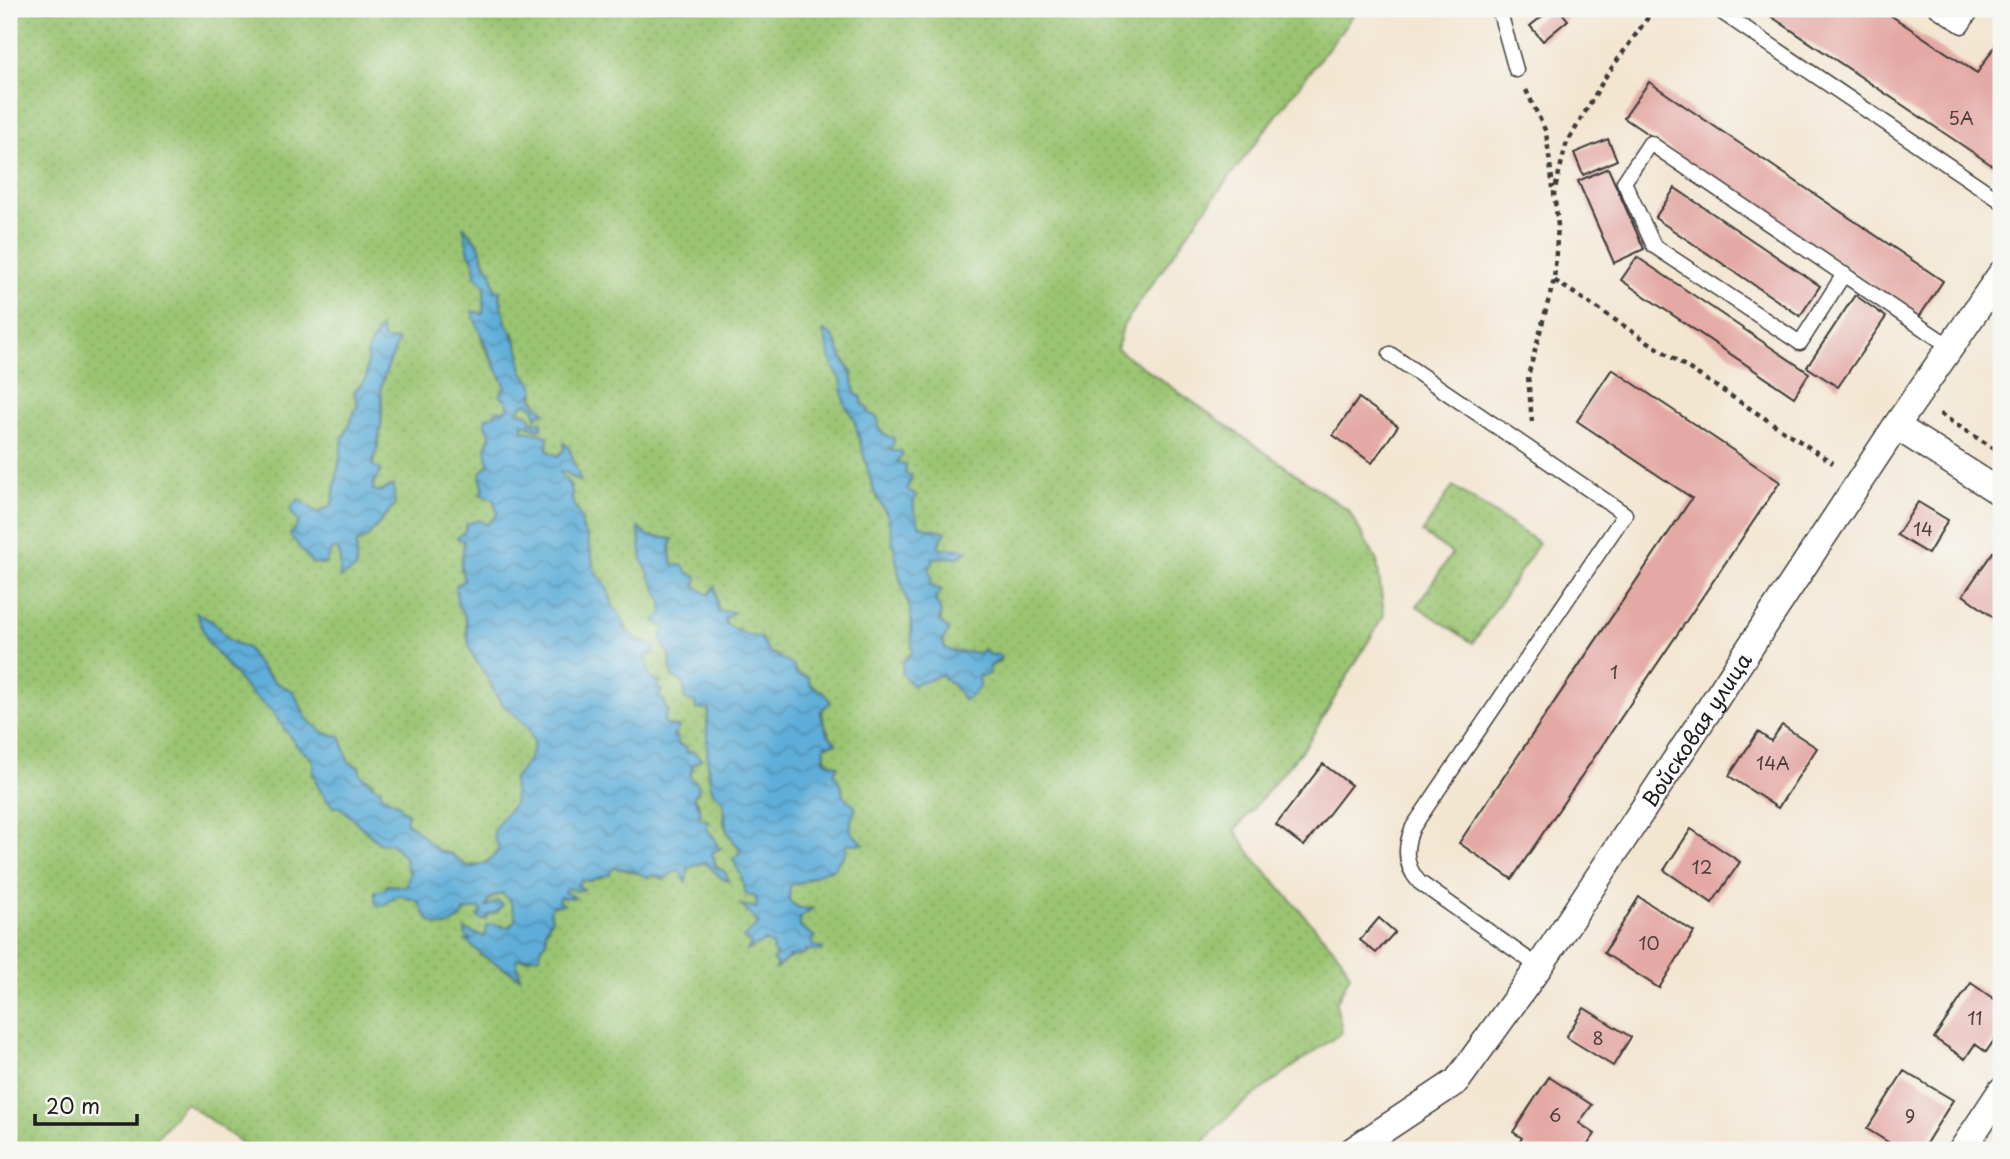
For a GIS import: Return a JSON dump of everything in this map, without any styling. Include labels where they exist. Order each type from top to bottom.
[{"type":"street","name":"Войсковая улица","points":[[1353,1150],[1457,1081],[1539,967],[1896,426],[2001,274]]},
{"type":"street","points":[[1896,426],[2001,493]]},
{"type":"street","points":[[1962,1150],[2001,1091]]},
{"type":"lane","points":[[1499,9],[1516,70]]},
{"type":"lane","points":[[1717,9],[2001,201]]},
{"type":"lane","points":[[1936,9],[1962,26],[1973,9]]},
{"type":"lane","points":[[1844,274],[1800,343],[1654,246],[1625,182],[1650,143],[1844,274],[1951,347]]},
{"type":"lane","points":[[1390,354],[1625,514],[1413,827],[1407,843],[1406,855],[1410,872],[1419,882],[1539,967]]},
{"type":"path","points":[[1516,70],[1546,132],[1554,193]]},
{"type":"path","points":[[1535,453],[1528,376],[1554,279]]},
{"type":"path","points":[[1933,410],[2001,453]]},
{"type":"green space","points":[[9,9],[1358,9],[1202,213],[1123,326],[1117,349],[1349,511],[1377,561],[1384,615],[1307,744],[1235,830],[1253,857],[1341,957],[1350,975],[1336,1003],[1342,1032],[1240,1106],[1207,1138],[1201,1150],[252,1150],[185,1102],[147,1150],[9,1150]],"holes":[[[465,229],[479,245],[485,264],[491,270],[495,291],[499,290],[507,327],[516,341],[523,374],[533,398],[544,413],[540,413],[528,403],[521,405],[517,412],[536,423],[539,429],[522,423],[523,430],[541,434],[546,449],[551,454],[558,456],[569,448],[577,472],[576,480],[564,471],[559,471],[571,486],[572,501],[582,520],[582,530],[587,536],[595,572],[606,584],[613,606],[623,619],[625,629],[639,641],[647,643],[646,658],[650,679],[657,687],[658,697],[667,714],[665,725],[671,725],[681,746],[700,760],[691,766],[690,777],[698,784],[699,791],[693,796],[699,804],[698,818],[720,849],[712,852],[717,867],[725,872],[728,880],[704,862],[689,868],[686,881],[679,869],[665,879],[652,875],[649,878],[638,872],[615,867],[610,874],[589,881],[581,880],[578,886],[583,889],[578,891],[568,888],[558,901],[562,904],[552,905],[552,919],[535,953],[529,959],[516,959],[519,977],[481,955],[465,930],[485,937],[500,925],[508,928],[516,919],[511,902],[502,893],[491,898],[485,907],[493,906],[497,912],[488,915],[480,908],[464,911],[455,920],[425,911],[418,901],[399,895],[385,904],[387,885],[406,887],[410,872],[406,859],[392,844],[379,843],[363,829],[313,775],[313,760],[297,746],[271,710],[250,693],[207,641],[213,622],[230,641],[247,648],[260,667],[276,683],[293,691],[307,719],[325,734],[340,736],[349,762],[359,767],[360,775],[370,780],[382,796],[399,804],[406,823],[439,851],[452,854],[467,866],[483,864],[497,854],[499,847],[494,837],[494,829],[515,802],[513,779],[528,760],[533,743],[526,726],[498,699],[473,655],[468,642],[466,623],[457,605],[457,591],[464,581],[461,568],[464,540],[458,538],[466,531],[467,524],[486,525],[498,515],[493,498],[485,497],[480,474],[490,464],[487,442],[504,411],[509,407],[503,390],[507,387],[483,345],[481,330],[474,317],[483,314],[485,286],[474,269],[475,263],[469,253]],[[380,328],[384,340],[398,341],[381,388],[381,428],[372,465],[381,471],[373,484],[373,491],[380,492],[395,504],[367,538],[357,542],[355,569],[340,577],[338,548],[332,549],[290,535],[299,523],[332,505],[343,438],[366,379],[368,349]],[[837,343],[842,357],[852,371],[855,393],[911,481],[906,489],[919,525],[945,533],[938,545],[942,550],[951,548],[967,551],[958,557],[931,558],[929,572],[931,590],[940,610],[944,648],[958,653],[978,653],[999,662],[984,671],[972,693],[963,700],[960,692],[942,674],[925,682],[919,681],[912,653],[911,612],[900,579],[888,516],[874,492],[853,416],[845,405]],[[639,528],[647,536],[672,539],[670,556],[674,566],[697,577],[694,586],[709,595],[714,587],[718,611],[733,612],[725,619],[726,624],[744,634],[761,638],[768,651],[823,692],[823,719],[835,744],[824,745],[824,753],[839,780],[851,832],[862,844],[847,844],[833,869],[790,885],[789,900],[795,908],[812,909],[800,918],[800,927],[815,937],[811,941],[813,946],[822,948],[797,954],[775,968],[777,964],[773,960],[778,956],[772,945],[765,941],[748,949],[759,924],[742,905],[757,908],[756,897],[746,894],[741,875],[733,860],[742,850],[729,836],[724,824],[723,800],[707,775],[709,709],[695,702],[661,639],[666,629],[662,601]]]},
{"type":"green space","points":[[1453,486],[1539,543],[1473,643],[1417,606],[1452,553],[1422,533]]},
{"type":"water","points":[[463,226],[479,245],[485,264],[491,270],[495,290],[499,290],[505,320],[520,353],[521,368],[534,388],[532,399],[546,413],[540,413],[536,418],[535,408],[528,403],[522,405],[517,412],[526,413],[531,417],[531,422],[541,421],[543,426],[539,429],[522,423],[523,430],[548,436],[547,451],[558,456],[564,450],[564,443],[569,448],[581,482],[564,471],[560,472],[571,489],[572,501],[582,520],[582,530],[587,536],[595,572],[606,584],[613,606],[623,619],[625,629],[639,641],[656,647],[646,658],[650,678],[661,682],[657,687],[662,691],[658,697],[665,701],[664,706],[668,710],[665,725],[679,727],[673,737],[678,738],[678,744],[687,748],[687,753],[692,751],[701,759],[691,766],[694,769],[690,777],[698,784],[699,791],[693,796],[701,811],[699,818],[709,821],[706,828],[715,839],[716,846],[721,848],[712,853],[716,867],[725,872],[729,881],[704,862],[690,867],[686,882],[679,870],[665,877],[665,880],[660,876],[652,875],[649,878],[621,868],[612,869],[610,874],[589,881],[581,880],[578,886],[584,889],[578,891],[568,888],[564,892],[576,898],[560,897],[558,901],[564,905],[552,906],[552,919],[546,928],[546,942],[541,948],[540,956],[516,959],[520,977],[482,955],[466,940],[472,940],[465,935],[465,930],[485,937],[486,926],[492,924],[509,928],[516,919],[511,902],[502,893],[490,898],[486,907],[498,901],[503,905],[497,912],[488,915],[487,919],[481,920],[477,916],[482,912],[480,908],[464,911],[462,918],[446,926],[431,922],[418,901],[399,895],[379,907],[375,901],[375,891],[384,890],[387,885],[406,887],[410,872],[406,868],[406,859],[392,844],[379,843],[340,807],[334,807],[324,797],[314,774],[313,760],[297,746],[271,710],[250,693],[207,641],[196,612],[213,622],[230,641],[247,648],[260,667],[276,683],[293,691],[307,719],[325,734],[340,736],[349,762],[359,768],[361,775],[375,787],[380,788],[382,796],[399,804],[402,810],[408,813],[406,823],[435,848],[473,867],[487,862],[495,855],[499,847],[494,837],[494,829],[515,802],[513,779],[528,760],[533,743],[526,726],[498,699],[473,655],[465,617],[457,605],[456,585],[464,581],[461,568],[464,541],[457,538],[465,531],[467,524],[480,520],[486,525],[498,514],[493,499],[480,494],[484,490],[480,474],[489,464],[486,448],[491,436],[485,425],[486,417],[509,407],[506,400],[499,395],[506,387],[472,311],[483,314],[485,286],[475,275],[475,263],[469,253]]},
{"type":"water","points":[[380,328],[384,340],[398,341],[381,388],[380,427],[372,465],[381,470],[373,484],[373,490],[380,492],[393,485],[395,504],[367,538],[357,542],[356,569],[340,578],[338,549],[332,549],[325,564],[312,563],[290,535],[299,523],[290,509],[299,499],[318,513],[332,505],[343,438],[358,405],[354,392],[366,379],[368,349]]},
{"type":"water","points":[[823,331],[834,339],[851,375],[855,393],[862,397],[862,403],[869,414],[879,421],[878,428],[884,435],[894,438],[893,446],[888,448],[901,451],[903,455],[897,462],[906,465],[905,474],[912,475],[907,489],[917,496],[914,507],[919,525],[946,532],[938,545],[942,550],[962,548],[967,551],[958,557],[932,558],[929,569],[932,578],[930,586],[942,590],[935,598],[941,612],[939,620],[949,631],[943,640],[945,648],[979,653],[984,649],[990,655],[999,654],[1001,659],[990,666],[989,674],[979,677],[980,687],[969,698],[963,700],[942,674],[925,682],[919,681],[913,686],[902,674],[903,661],[912,653],[911,612],[900,579],[888,516],[874,492],[853,416],[845,405],[841,379],[833,367]]},
{"type":"water","points":[[638,527],[648,536],[673,539],[670,552],[674,566],[683,565],[688,573],[697,577],[695,586],[709,595],[715,586],[718,611],[734,612],[725,619],[726,624],[744,634],[761,638],[768,651],[793,665],[796,674],[808,677],[811,686],[823,692],[831,702],[820,712],[827,733],[836,743],[825,745],[824,760],[838,766],[834,773],[843,795],[856,808],[851,820],[851,832],[864,844],[847,844],[846,852],[833,869],[790,885],[789,900],[792,903],[804,909],[814,908],[800,918],[800,927],[815,937],[811,941],[813,946],[823,948],[822,951],[806,950],[805,954],[799,954],[798,957],[790,956],[775,970],[777,964],[772,960],[777,956],[772,945],[765,941],[747,951],[751,944],[743,938],[759,924],[741,905],[757,908],[756,897],[746,895],[741,875],[733,860],[741,850],[727,831],[723,800],[711,787],[707,752],[709,709],[696,709],[695,702],[685,699],[683,682],[672,677],[670,657],[661,639],[665,629],[654,621],[663,614],[662,601],[642,560]]},
{"type":"building","points":[[1551,9],[1559,9],[1568,20],[1543,41],[1530,26]]},
{"type":"building","points":[[1760,9],[1881,9],[1977,73],[2001,37],[2001,161],[1996,168]]},
{"type":"building","points":[[1649,82],[1943,281],[1919,317],[1624,118]]},
{"type":"building","points":[[1608,139],[1617,160],[1583,175],[1574,153]]},
{"type":"building","points":[[1608,168],[1644,249],[1614,263],[1578,181]]},
{"type":"building","points":[[1675,188],[1820,286],[1800,316],[1655,218]]},
{"type":"building","points":[[1637,257],[1809,373],[1794,397],[1621,280]]},
{"type":"building","points":[[1855,295],[1886,317],[1838,387],[1807,367]]},
{"type":"building","points":[[1612,369],[1780,482],[1512,879],[1459,843],[1692,498],[1577,421]]},
{"type":"building","points":[[1359,398],[1398,426],[1372,463],[1333,435]]},
{"type":"building","points":[[1918,502],[1948,520],[1928,554],[1897,535]]},
{"type":"building","points":[[1993,552],[2001,558],[2000,622],[1963,595]]},
{"type":"building","points":[[1782,725],[1817,748],[1778,808],[1729,776],[1758,732],[1771,741]]},
{"type":"building","points":[[1323,764],[1351,785],[1304,846],[1276,825]]},
{"type":"building","points":[[1691,829],[1740,862],[1712,903],[1664,870]]},
{"type":"building","points":[[1639,897],[1694,932],[1659,988],[1604,953]]},
{"type":"building","points":[[1379,918],[1395,932],[1376,953],[1360,940]]},
{"type":"building","points":[[1971,983],[2001,1004],[2001,1030],[1986,1052],[1975,1044],[1965,1059],[1934,1038]]},
{"type":"building","points":[[1584,1008],[1631,1037],[1613,1066],[1566,1037]]},
{"type":"building","points":[[1904,1071],[1953,1100],[1922,1150],[1901,1150],[1867,1129]]},
{"type":"building","points":[[1549,1077],[1592,1105],[1579,1123],[1595,1134],[1584,1150],[1531,1150],[1519,1143],[1522,1138],[1513,1132]]}]
